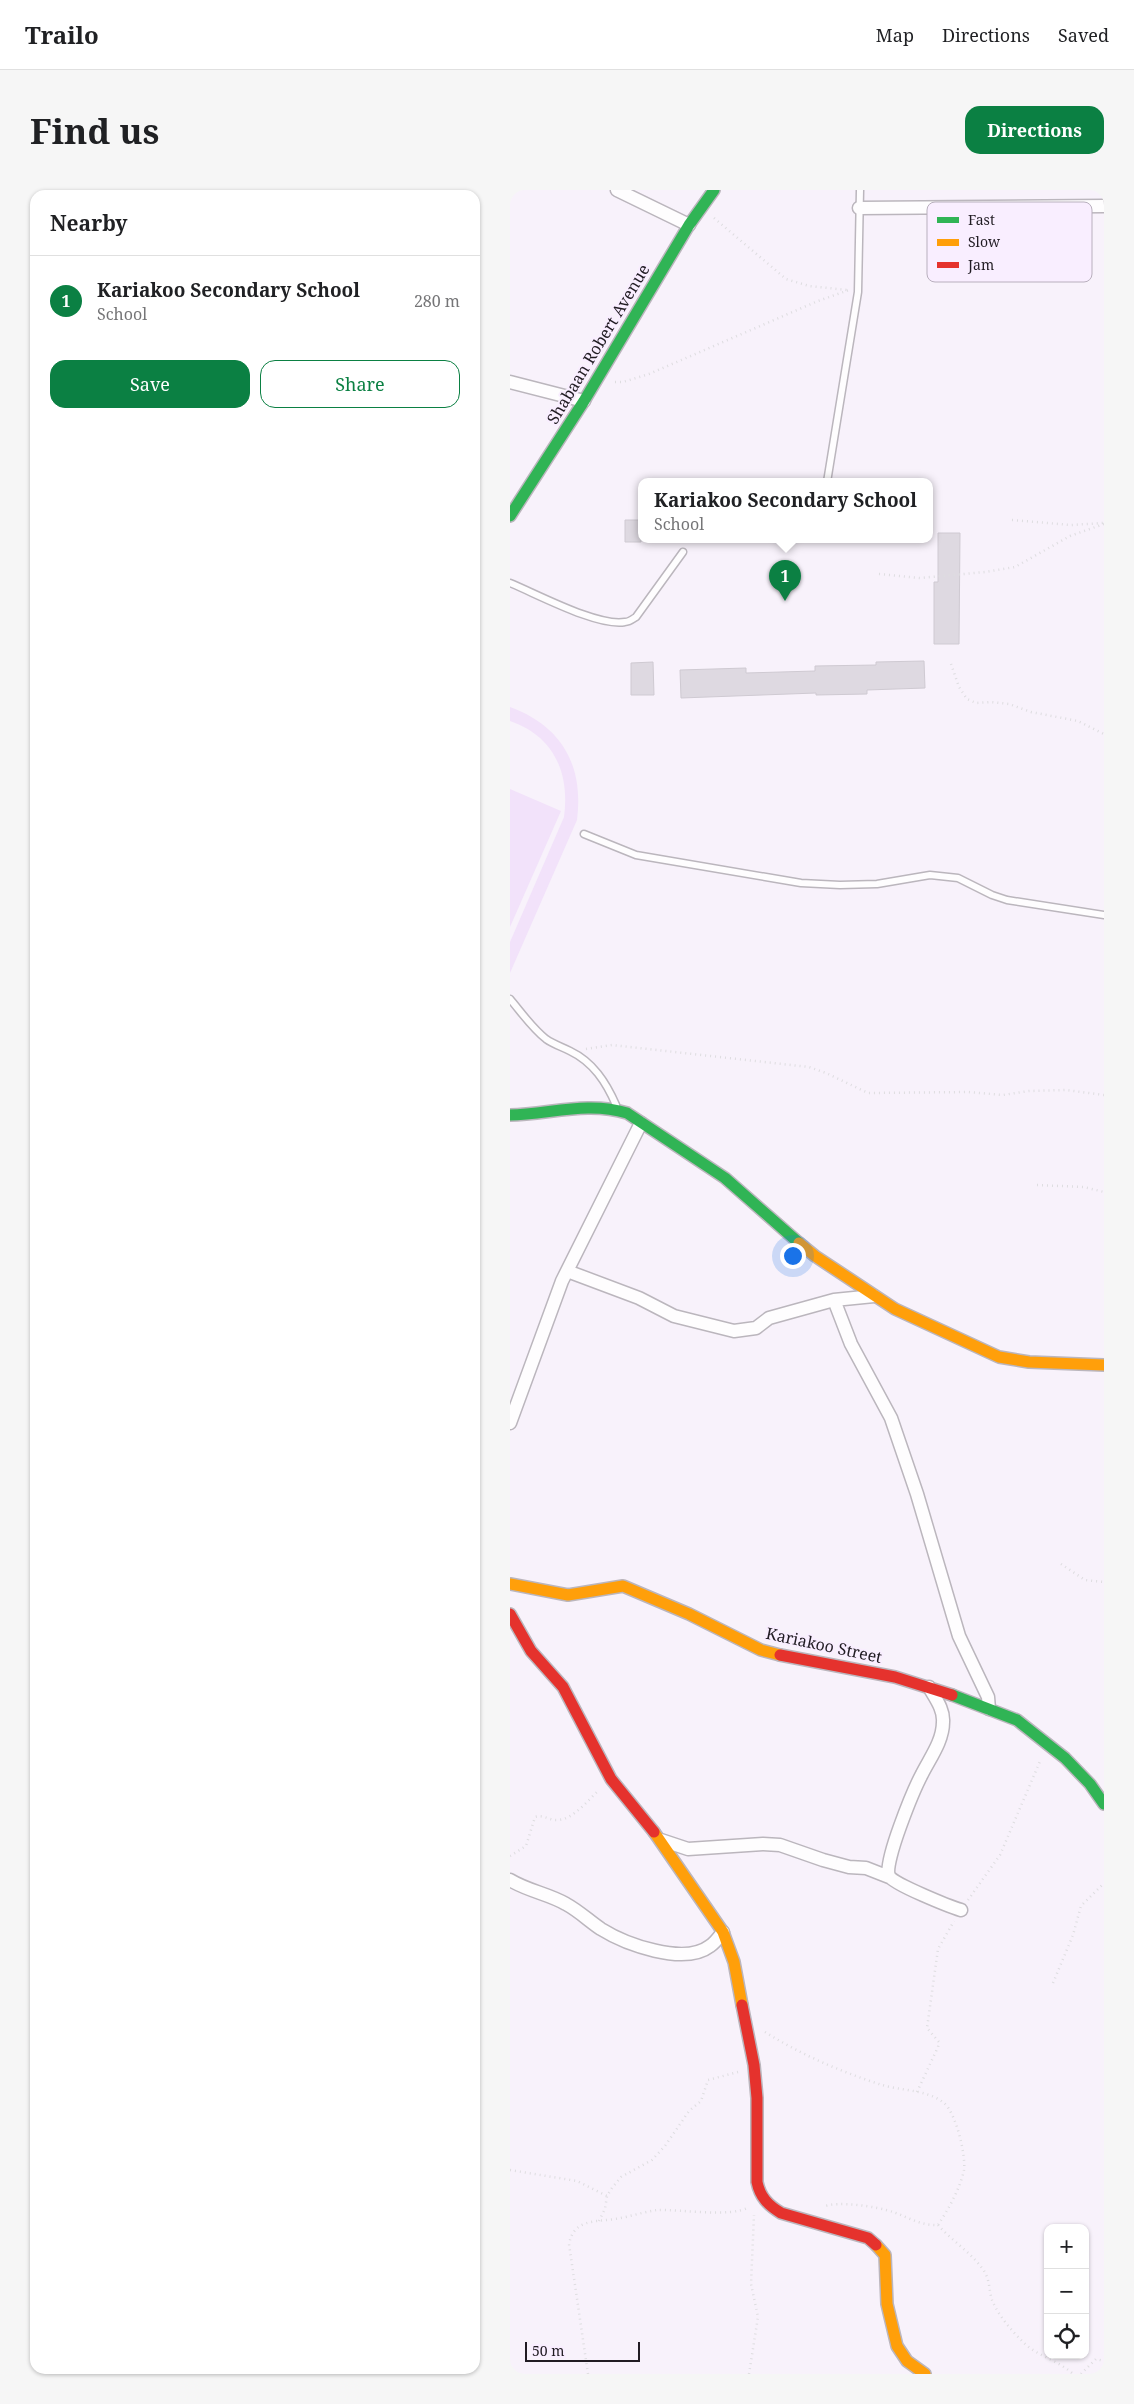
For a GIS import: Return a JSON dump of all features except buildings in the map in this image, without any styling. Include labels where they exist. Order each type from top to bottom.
[{"type":"street","points":[[617,190],[689,224]]},
{"type":"street","name":"Shabaan Robert Avenue","points":[[510,516],[596,382],[689,224],[714,190]]},
{"type":"street","points":[[859,208],[927,207]]},
{"type":"street","points":[[510,382],[584,401]]},
{"type":"street","points":[[510,1115],[595,1107],[617,1108],[724,1178],[815,1256],[874,1296],[939,1331],[999,1357],[1029,1362],[1104,1365]]},
{"type":"street","points":[[510,1423],[567,1271],[641,1123]]},
{"type":"street","points":[[567,1271],[639,1298],[674,1316],[734,1331],[756,1328],[769,1318],[834,1300],[874,1296]]},
{"type":"street","points":[[834,1300],[851,1344],[891,1418],[917,1494],[959,1636],[984,1689],[989,1709]]},
{"type":"street","name":"Kariakoo Street","points":[[510,1584],[568,1595],[623,1586],[689,1614],[761,1650],[810,1662],[894,1677],[929,1687],[989,1709],[1017,1720],[1048,1742],[1090,1784],[1104,1804]]},
{"type":"street","points":[[510,1614],[531,1651],[563,1687],[611,1779],[661,1840],[723,1932],[734,1962],[754,2065],[757,2106],[757,2182],[759,2192],[769,2206],[781,2213],[868,2238],[881,2248],[884,2255],[887,2304],[897,2346],[903,2358],[925,2374]]},
{"type":"street","points":[[889,1877],[890,1854],[920,1778],[941,1738],[943,1715],[929,1687]]},
{"type":"street","points":[[661,1840],[688,1849],[763,1844],[780,1845],[849,1867],[866,1868],[889,1877],[907,1888],[961,1910]]},
{"type":"street","points":[[510,1880],[531,1891],[564,1903],[602,1929],[632,1945],[647,1950],[685,1953],[703,1950],[710,1946],[723,1932]]},
{"type":"lane","points":[[828,478],[858,288],[860,190]]},
{"type":"lane","points":[[510,583],[595,618],[614,623],[627,622],[636,617],[683,552]]},
{"type":"lane","points":[[584,834],[636,855],[801,883],[877,884],[930,875],[958,878],[992,896],[1007,900],[1104,915]]},
{"type":"lane","points":[[510,999],[535,1029],[547,1040],[570,1051],[595,1069],[609,1090],[617,1108]]},
{"type":"path","points":[[702,207],[786,279],[809,286],[849,290]]},
{"type":"path","points":[[596,382],[623,382],[650,374],[818,301],[858,288]]},
{"type":"path","points":[[1012,520],[1071,525],[1104,523]]},
{"type":"path","points":[[880,574],[920,578],[985,572],[1015,566],[1070,536],[1104,523]]},
{"type":"path","points":[[951,664],[959,687],[971,701],[1009,704],[1031,712],[1078,721],[1104,734]]},
{"type":"path","points":[[570,1051],[612,1045],[808,1067],[826,1073],[868,1093],[968,1092],[1003,1095],[1029,1091],[1066,1090],[1103,1096]]},
{"type":"path","points":[[1037,1185],[1084,1187],[1104,1192]]},
{"type":"path","points":[[1061,1564],[1085,1580],[1104,1582]]},
{"type":"path","points":[[510,1856],[526,1846],[536,1818],[539,1816],[558,1820],[568,1816],[611,1779]]},
{"type":"path","points":[[1053,1983],[1073,1935],[1081,1906],[1104,1883]]},
{"type":"path","points":[[762,2030],[788,2046],[858,2077],[893,2089],[934,2097],[951,2110],[956,2122],[964,2170],[953,2199],[938,2225]]},
{"type":"path","points":[[599,2222],[605,2209],[607,2196],[620,2177],[652,2160],[665,2146],[689,2111],[701,2101],[708,2080],[754,2065]]},
{"type":"path","points":[[510,2170],[578,2181],[607,2196]]},
{"type":"path","points":[[749,2374],[758,2317],[751,2284],[755,2203],[759,2192]]},
{"type":"path","points":[[588,2374],[569,2244],[571,2233],[576,2228],[657,2210],[700,2212],[747,2209],[755,2203]]},
{"type":"path","points":[[806,2219],[826,2205],[834,2204],[880,2208],[928,2225],[938,2225],[951,2240],[966,2250],[985,2272],[993,2302],[1020,2340],[1038,2353],[1062,2364],[1073,2374]]},
{"type":"path","points":[[1081,2374],[1096,2359],[1104,2360]]},
{"type":"shaded area","points":[[510,707],[528,715],[543,725],[566,750],[577,782],[578,800],[577,820],[510,973],[510,942],[564,817],[565,801],[561,771],[556,758],[538,736],[510,721]]},
{"type":"shaded area","points":[[510,789],[561,811],[510,927]]},
{"type":"traffic: fast","points":[[510,516],[584,401],[689,225],[714,190]]},
{"type":"traffic: fast","points":[[510,1115],[583,1108],[598,1108],[627,1113],[725,1178],[799,1243]]},
{"type":"traffic: fast","points":[[952,1695],[1017,1720],[1065,1758],[1090,1784],[1104,1804]]},
{"type":"traffic: slow","points":[[799,1243],[815,1256],[895,1309],[999,1357],[1029,1362],[1104,1365]]},
{"type":"traffic: slow","points":[[510,1584],[568,1595],[623,1586],[689,1614],[761,1650],[780,1655]]},
{"type":"traffic: slow","points":[[654,1832],[723,1932],[734,1962],[742,2005]]},
{"type":"traffic: slow","points":[[876,2245],[885,2255],[887,2304],[897,2346],[907,2361],[925,2374]]},
{"type":"traffic: jam","points":[[510,1614],[531,1651],[563,1687],[611,1779],[654,1832]]},
{"type":"traffic: jam","points":[[780,1655],[895,1677],[952,1695]]},
{"type":"traffic: jam","points":[[742,2005],[754,2065],[757,2098],[757,2182],[762,2196],[768,2204],[781,2213],[868,2238],[876,2245]]},
{"type":"place","name":"Kariakoo Secondary School","points":[[785,601]]}]
